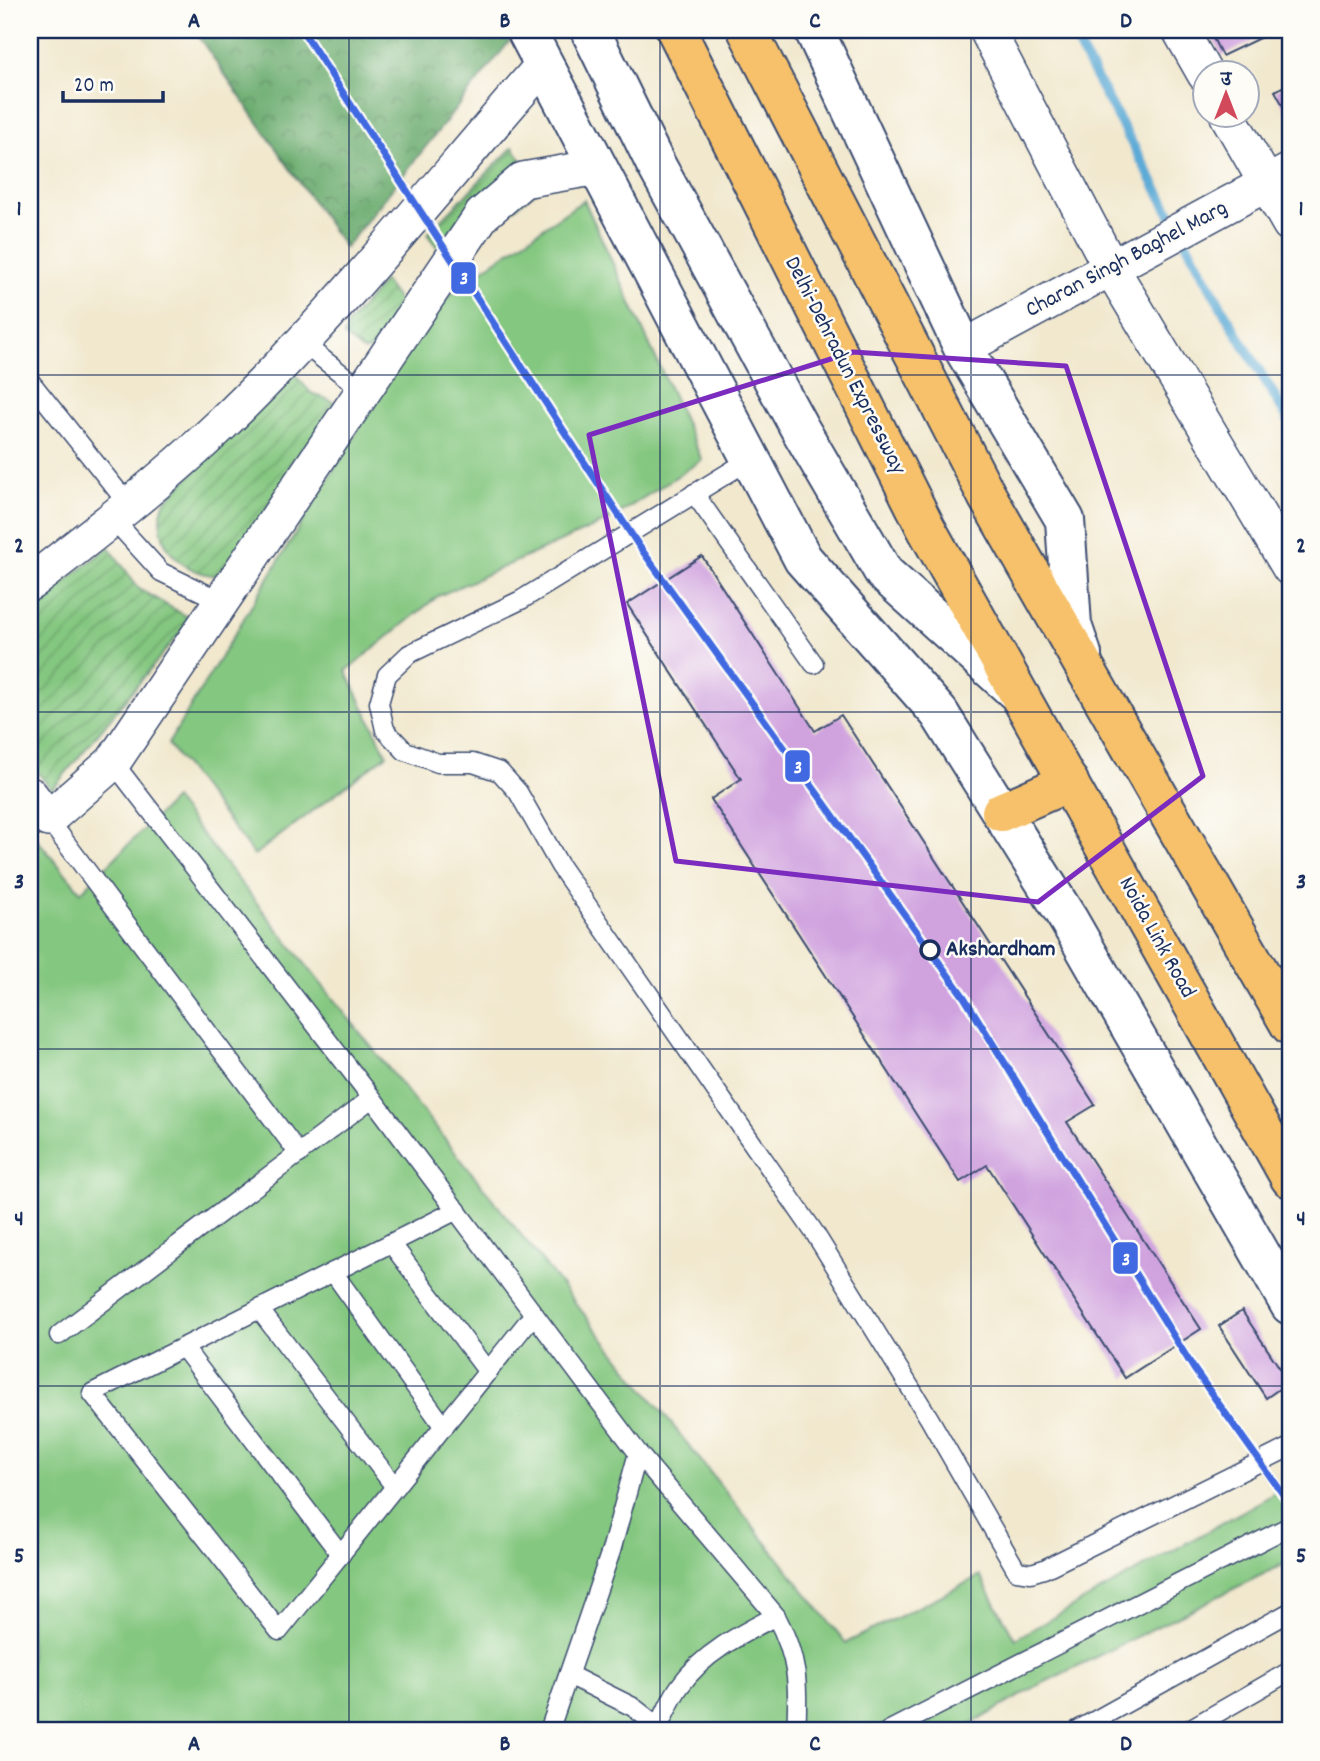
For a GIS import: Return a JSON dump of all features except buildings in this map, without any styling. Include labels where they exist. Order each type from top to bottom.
[{"type":"highway","name":"Delhi-Dehradun Expressway","points":[[676,30],[926,528],[1021,698]]},
{"type":"highway","points":[[747,30],[987,496],[1290,1025]]},
{"type":"highway","name":"Noida Link Road","points":[[1021,698],[1290,1178]]},
{"type":"highway","points":[[1001,812],[1069,782]]},
{"type":"street","points":[[526,30],[803,559],[939,713],[1068,919],[1290,1305]]},
{"type":"street","points":[[590,30],[687,222],[800,429],[884,573],[1021,698]]},
{"type":"street","points":[[814,30],[963,348],[1065,520],[1072,625],[1088,673]]},
{"type":"street","points":[[987,30],[1111,268],[1290,568]]},
{"type":"street","points":[[1181,30],[1197,60]]},
{"type":"street","points":[[30,583],[221,425],[301,342],[544,64]]},
{"type":"street","points":[[1236,130],[1290,224]]},
{"type":"street","points":[[39,807],[113,762],[366,392],[482,215],[523,180],[598,167]]},
{"type":"street","name":"Charan Singh Baghel Marg","points":[[963,348],[1268,184]]},
{"type":"lane","points":[[301,342],[366,392]]},
{"type":"lane","points":[[30,381],[162,572],[223,602]]},
{"type":"lane","points":[[751,459],[521,600],[409,654],[387,675],[379,703],[384,730],[405,751],[438,763],[473,763],[500,772],[518,792],[560,866],[814,1232],[929,1418],[1017,1571],[1031,1573],[1044,1569],[1290,1447]]},
{"type":"lane","points":[[694,493],[814,664]]},
{"type":"lane","points":[[113,762],[372,1098],[638,1452],[776,1616],[789,1640],[798,1671],[796,1731]]},
{"type":"lane","points":[[39,807],[299,1154]]},
{"type":"lane","points":[[59,1335],[372,1098]]},
{"type":"lane","points":[[457,1210],[92,1393],[279,1631],[534,1314]]},
{"type":"lane","points":[[391,1243],[488,1372]]},
{"type":"lane","points":[[333,1272],[444,1427]]},
{"type":"lane","points":[[259,1309],[395,1487]]},
{"type":"lane","points":[[183,1348],[341,1555]]},
{"type":"lane","points":[[549,1731],[611,1551],[638,1452]]},
{"type":"lane","points":[[888,1731],[1290,1526]]},
{"type":"lane","points":[[1076,1731],[1290,1612]]},
{"type":"lane","points":[[569,1675],[634,1707],[662,1728],[680,1686],[709,1657],[734,1637],[776,1616]]},
{"type":"lane","points":[[1186,1731],[1290,1671]]},
{"type":"highlighted area","points":[[853,352],[1066,366],[1203,776],[1038,902],[676,861],[589,435]]},
{"type":"green space","points":[[194,30],[501,30],[509,42],[345,248]]},
{"type":"green space","points":[[513,147],[540,188],[448,261],[427,234]]},
{"type":"green space","points":[[584,200],[702,460],[609,520],[438,596],[346,671],[387,755],[254,855],[168,744],[419,329],[460,285]]},
{"type":"green space","points":[[384,281],[400,303],[376,349],[363,351],[344,336],[347,325]]},
{"type":"green space","points":[[293,373],[311,393],[339,404],[224,576],[209,575],[183,564],[166,544],[162,531],[164,502]]},
{"type":"green space","points":[[109,547],[139,589],[191,619],[52,790],[30,763],[30,609]]},
{"type":"green space","points":[[174,799],[846,1643],[980,1576],[1015,1639],[1290,1485],[1290,1561],[1039,1685],[959,1731],[30,1731],[30,831],[81,892]]},
{"type":"waterway","points":[[1070,30],[1223,310],[1290,422]]},
{"type":"transit line","name":"3","points":[[302,30],[639,546],[964,997],[1194,1369],[1290,1504]]},
{"type":"place","name":"Akshardham","points":[[930,950]]}]
